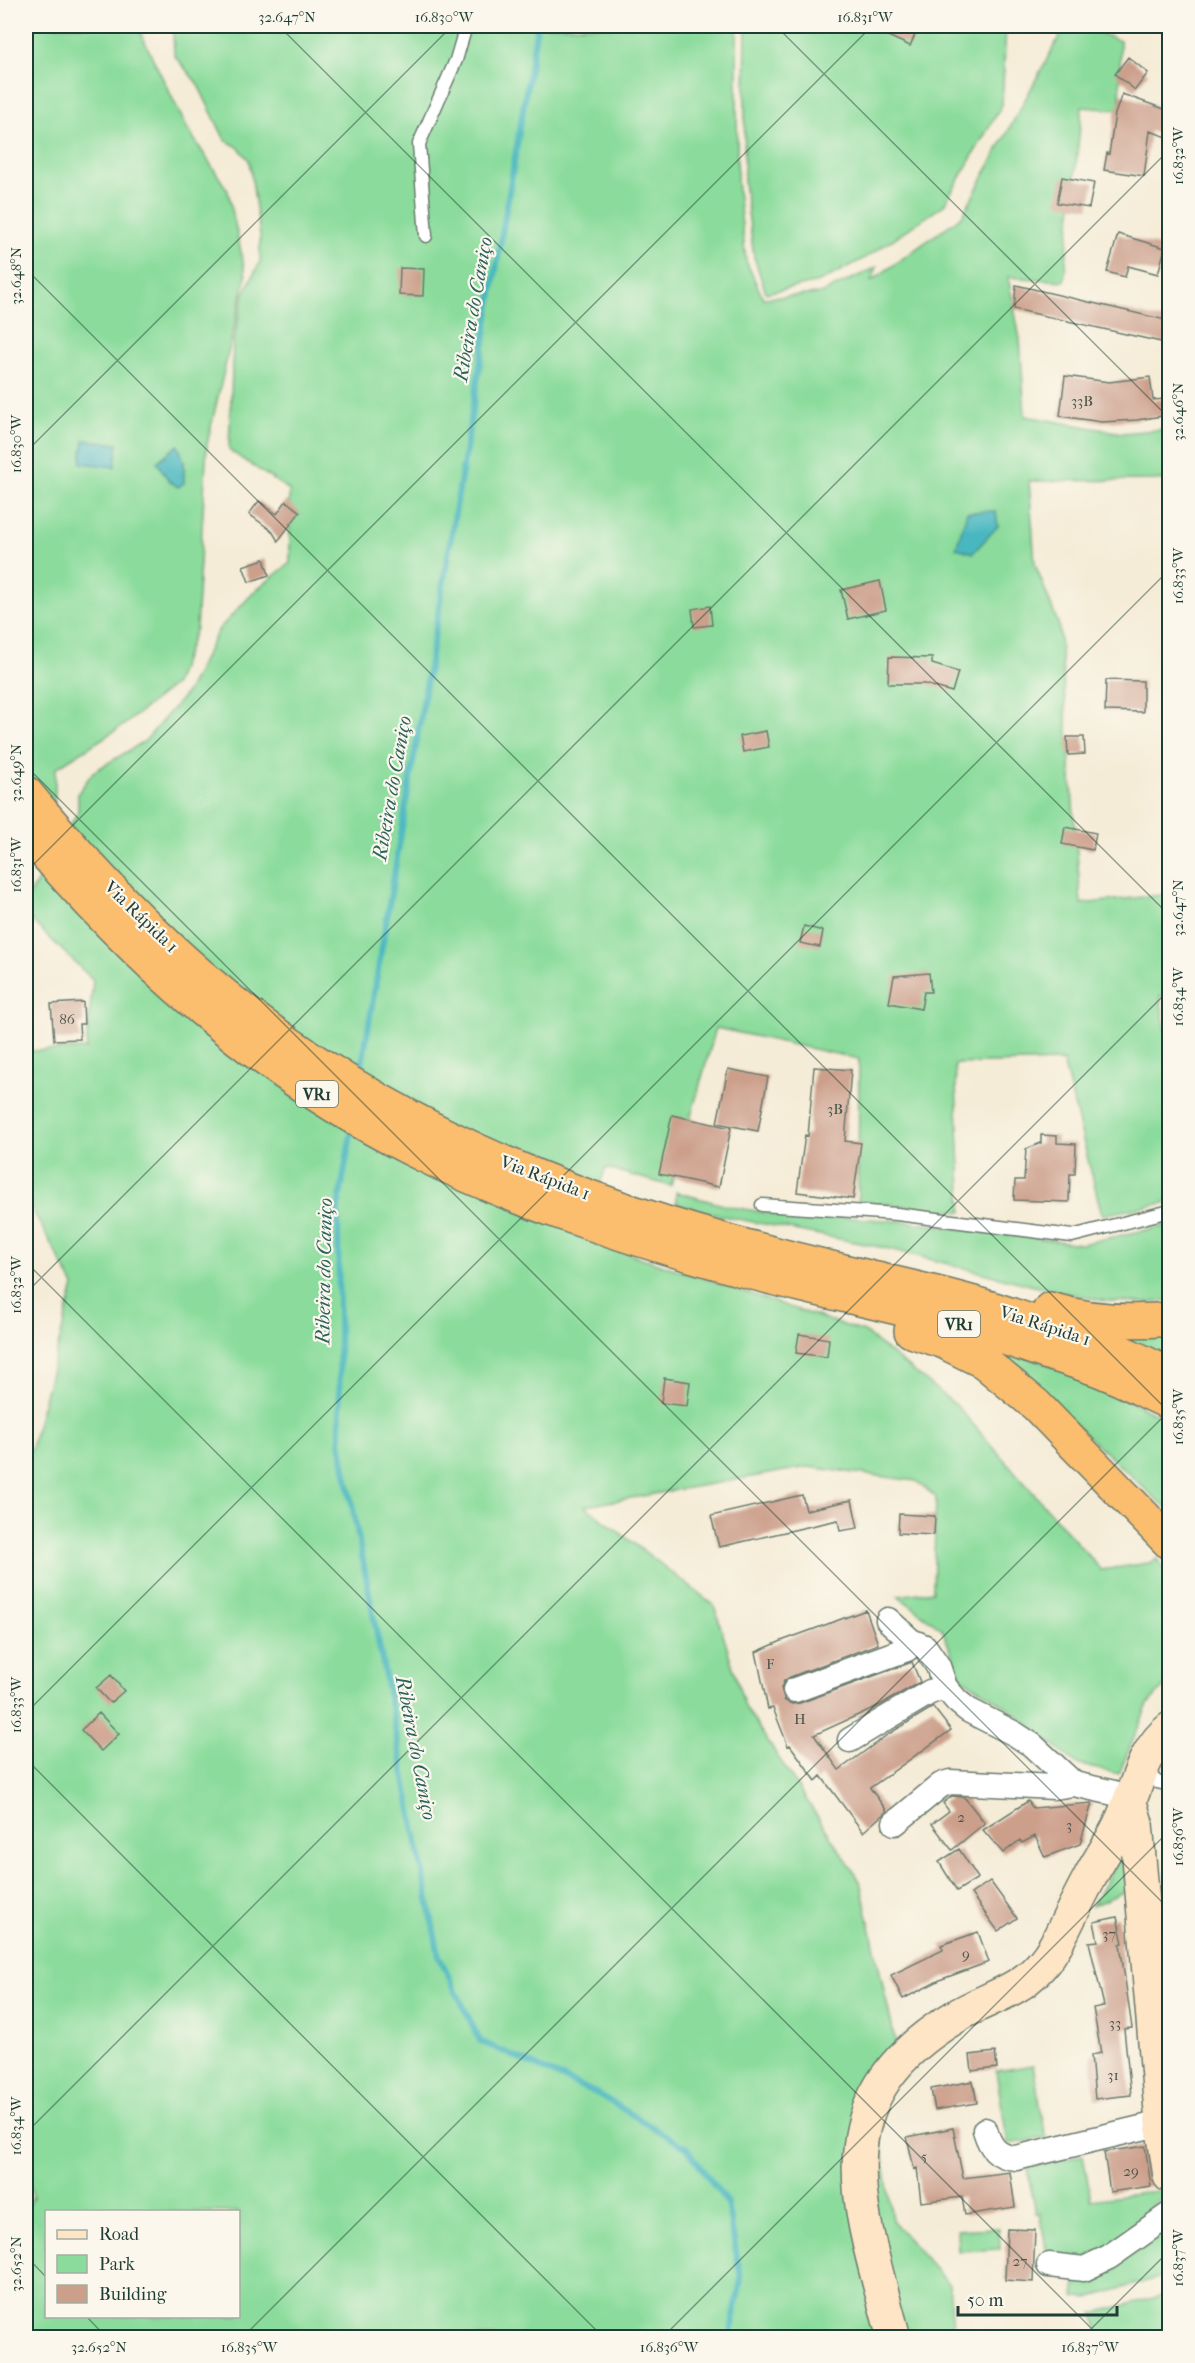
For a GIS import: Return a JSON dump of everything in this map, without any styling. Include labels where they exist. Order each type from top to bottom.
[{"type":"highway","name":"Via Rápida 1","points":[[26,793],[40,836],[69,883],[180,992],[232,1035],[291,1077],[411,1149],[479,1181],[569,1216],[911,1286],[984,1306],[1116,1350],[1170,1375]]},
{"type":"highway","name":"Via Rápida 1","points":[[662,1234],[741,1270],[968,1326],[1104,1372],[1170,1403]]},
{"type":"highway","points":[[843,1271],[883,1263],[1073,1316],[1113,1320],[1170,1319]]},
{"type":"highway","points":[[741,1270],[797,1301],[899,1327],[944,1342],[984,1362],[1036,1405],[1170,1543]]},
{"type":"street","points":[[888,1620],[911,1641],[925,1647],[938,1666],[945,1687],[968,1710],[1032,1745],[1074,1784]]},
{"type":"street","points":[[795,1690],[907,1649],[911,1641]]},
{"type":"street","points":[[850,1740],[930,1692],[945,1687]]},
{"type":"street","points":[[894,2337],[861,2213],[858,2170],[859,2150],[867,2114],[878,2089],[903,2056],[957,2016],[1024,1983],[1044,1961],[1130,1803],[1156,1777],[1155,1744],[1170,1729]]},
{"type":"street","points":[[895,1823],[941,1785],[950,1782],[1054,1787],[1074,1784],[1114,1793],[1130,1803],[1136,1823],[1162,2123],[1170,2176]]},
{"type":"street","points":[[985,2130],[996,2152],[1005,2158],[1016,2158],[1162,2123]]},
{"type":"street","points":[[1049,2265],[1084,2269],[1109,2257],[1170,2214]]},
{"type":"lane","points":[[426,236],[419,144],[456,60],[465,26]]},
{"type":"lane","points":[[762,1205],[897,1214],[1072,1236],[1170,1211]]},
{"type":"green space","points":[[26,26],[137,26],[187,128],[228,191],[246,276],[207,444],[196,628],[175,684],[124,725],[56,768],[54,808],[26,772]]},
{"type":"green space","points":[[180,26],[737,26],[737,182],[746,261],[763,298],[820,294],[877,267],[871,281],[962,216],[1065,26],[1082,26],[1120,41],[1120,110],[1082,107],[1064,281],[1008,277],[1020,339],[1025,416],[1122,433],[1169,429],[1169,480],[1029,481],[1035,564],[1059,626],[1081,904],[1169,894],[1169,996],[1160,996],[1169,1052],[1169,1202],[1102,1215],[1063,1061],[955,1064],[962,1212],[858,1201],[859,1059],[716,1028],[671,1186],[606,1168],[579,1237],[864,1332],[957,1406],[1101,1570],[1149,1563],[1157,1559],[1169,1575],[1169,1681],[1148,1704],[1119,1774],[1076,1764],[1007,1707],[961,1677],[942,1629],[898,1596],[933,1591],[936,1497],[916,1481],[808,1467],[585,1506],[714,1605],[745,1707],[860,1881],[899,2058],[875,2099],[892,2220],[949,2285],[954,2337],[26,2337],[26,2208],[33,2197],[26,2167],[26,1467],[74,1286],[26,1198],[26,1051],[86,1049],[93,980],[26,915],[26,901],[78,812],[78,793],[93,772],[145,741],[187,692],[219,629],[254,592],[290,563],[289,490],[229,450],[233,343],[244,293],[260,262],[260,235],[249,160],[238,147],[225,140],[197,83],[174,55],[173,33]]},
{"type":"green space","points":[[746,26],[1006,26],[1002,105],[944,205],[865,258],[819,282],[766,293],[754,257],[744,182]]},
{"type":"green space","points":[[676,1192],[727,1206],[767,1213],[901,1221],[1081,1244],[1169,1225],[1169,1300],[1150,1303],[1105,1301],[1034,1286],[890,1249],[703,1212],[676,1203]]},
{"type":"green space","points":[[1097,1326],[1169,1326],[1169,1362]]},
{"type":"green space","points":[[988,1344],[1064,1370],[1169,1420],[1169,1511]]},
{"type":"green space","points":[[1123,1852],[1128,1890],[1092,1906]]},
{"type":"green space","points":[[1033,2065],[1046,2138],[1008,2144],[996,2071]]},
{"type":"green space","points":[[1083,2155],[1091,2200],[1160,2191],[1165,2194],[1104,2252],[1087,2261],[1047,2254],[1040,2213],[1036,2213],[1027,2168]]},
{"type":"green space","points":[[1169,2204],[1169,2275],[1088,2298],[1075,2297],[1076,2273]]},
{"type":"green space","points":[[999,2228],[1000,2249],[958,2251],[957,2230]]},
{"type":"green space","points":[[1169,2294],[1169,2337],[1099,2337],[1094,2313]]},
{"type":"water","points":[[84,440],[118,444],[115,467],[81,463]]},
{"type":"water","points":[[178,445],[184,461],[184,483],[178,487],[169,481],[157,462]]},
{"type":"water","points":[[996,511],[998,526],[973,553],[956,548],[967,512]]},
{"type":"building","points":[[866,26],[919,26],[910,46]]},
{"type":"building","points":[[1128,57],[1148,73],[1135,90],[1115,74]]},
{"type":"building","points":[[1122,94],[1170,111],[1170,138],[1150,131],[1144,176],[1104,170],[1107,153],[1109,154],[1115,114]]},
{"type":"building","points":[[1062,177],[1094,183],[1089,208],[1057,203]]},
{"type":"building","points":[[1118,234],[1165,248],[1158,274],[1128,266],[1125,277],[1107,272]]},
{"type":"building","points":[[400,268],[424,269],[423,296],[399,295]]},
{"type":"building","points":[[1016,285],[1170,321],[1170,344],[1014,309]]},
{"type":"building","points":[[1065,376],[1109,382],[1150,377],[1153,400],[1166,399],[1168,415],[1102,422],[1060,416]]},
{"type":"building","points":[[259,501],[277,514],[286,501],[300,512],[278,541],[272,531],[249,514]]},
{"type":"building","points":[[264,559],[269,575],[249,582],[243,566]]},
{"type":"building","points":[[880,581],[886,610],[848,619],[841,590]]},
{"type":"building","points":[[710,606],[712,625],[694,627],[692,609]]},
{"type":"building","points":[[889,657],[932,658],[932,664],[958,672],[952,692],[925,684],[888,684]]},
{"type":"building","points":[[1106,680],[1143,681],[1143,712],[1105,711]]},
{"type":"building","points":[[766,731],[769,747],[743,752],[740,736]]},
{"type":"building","points":[[1067,737],[1084,737],[1085,754],[1068,755]]},
{"type":"building","points":[[1065,827],[1096,833],[1093,850],[1062,844]]},
{"type":"building","points":[[804,926],[823,931],[820,947],[800,943]]},
{"type":"building","points":[[929,973],[931,992],[924,992],[921,1009],[889,1003],[894,976]]},
{"type":"building","points":[[83,1002],[84,1024],[79,1024],[80,1039],[54,1040],[51,1004]]},
{"type":"building","points":[[814,1067],[851,1070],[845,1141],[861,1143],[853,1199],[797,1192],[805,1135],[808,1136]]},
{"type":"building","points":[[728,1069],[768,1077],[758,1131],[717,1123]]},
{"type":"building","points":[[672,1115],[731,1128],[719,1187],[659,1174]]},
{"type":"building","points":[[1041,1135],[1057,1136],[1057,1143],[1076,1144],[1075,1174],[1070,1174],[1069,1202],[1014,1200],[1015,1180],[1024,1180],[1026,1149],[1041,1143]]},
{"type":"building","points":[[799,1334],[829,1339],[827,1357],[796,1353]]},
{"type":"building","points":[[664,1378],[690,1382],[687,1406],[661,1403]]},
{"type":"building","points":[[802,1495],[806,1510],[852,1500],[858,1528],[840,1531],[838,1520],[719,1547],[711,1516]]},
{"type":"building","points":[[899,1514],[935,1516],[934,1535],[898,1533]]},
{"type":"building","points":[[866,1610],[878,1644],[790,1677],[784,1681],[781,1688],[785,1701],[792,1704],[800,1703],[912,1662],[920,1682],[880,1705],[814,1735],[839,1770],[887,1735],[933,1707],[951,1730],[870,1788],[887,1811],[863,1832],[821,1776],[816,1781],[790,1745],[788,1746],[773,1708],[768,1709],[756,1652]]},
{"type":"building","points":[[111,1675],[124,1691],[110,1703],[96,1688]]},
{"type":"building","points":[[99,1713],[119,1734],[101,1751],[81,1730]]},
{"type":"building","points":[[952,1796],[964,1797],[985,1823],[952,1850],[932,1824],[949,1811],[943,1803]]},
{"type":"building","points":[[1028,1801],[1033,1808],[1092,1803],[1080,1844],[1045,1857],[1035,1836],[1022,1843],[1020,1840],[1003,1853],[983,1830]]},
{"type":"building","points":[[959,1849],[978,1878],[957,1891],[939,1862]]},
{"type":"building","points":[[990,1881],[1017,1918],[998,1931],[971,1894]]},
{"type":"building","points":[[1117,1917],[1123,1943],[1120,1944],[1132,2028],[1124,2029],[1131,2095],[1095,2099],[1091,2055],[1101,2053],[1093,2008],[1104,2006],[1089,1942],[1098,1941],[1094,1922]]},
{"type":"building","points":[[978,1932],[989,1962],[942,1979],[903,1999],[891,1975],[943,1950],[941,1945]]},
{"type":"building","points":[[995,2052],[997,2068],[972,2071],[970,2055]]},
{"type":"building","points":[[973,2081],[977,2103],[935,2110],[931,2089]]},
{"type":"building","points":[[953,2128],[963,2178],[1010,2172],[1015,2207],[965,2215],[962,2197],[921,2202],[917,2168],[914,2169],[907,2137]]},
{"type":"building","points":[[1145,2146],[1151,2186],[1110,2192],[1104,2152]]},
{"type":"building","points":[[1007,2229],[1035,2230],[1033,2282],[1005,2280]]},
{"type":"waterway","name":"Ribeira do Caniço","points":[[360,1077],[537,26]]},
{"type":"waterway","name":"Ribeira do Caniço","points":[[352,1128],[338,1208],[340,1442],[439,1956],[480,2041],[598,2094],[687,2148],[727,2203],[741,2279],[730,2338]]}]
